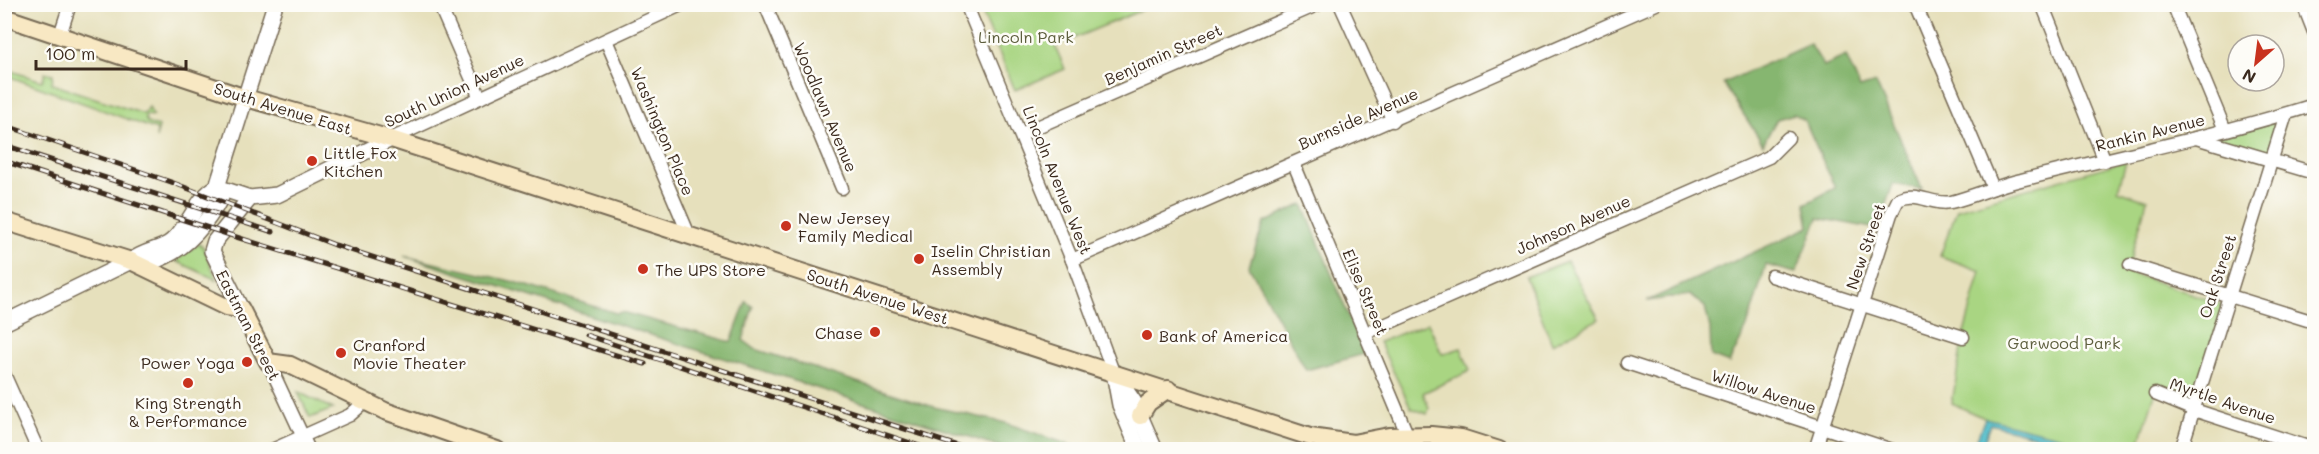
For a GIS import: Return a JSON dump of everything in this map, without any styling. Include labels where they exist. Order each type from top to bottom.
[{"type":"main road","name":"South Avenue East","points":[[4,17],[246,98],[391,139]]},
{"type":"main road","name":"South Avenue West","points":[[391,139],[1168,389],[1310,437],[1336,442],[1367,441],[1407,435],[1461,438],[1498,450]]},
{"type":"main road","points":[[4,221],[131,261],[226,307],[241,309]]},
{"type":"main road","points":[[4,229],[25,228]]},
{"type":"main road","name":"Eastman Street","points":[[241,309],[268,362]]},
{"type":"main road","points":[[268,362],[297,368],[365,402],[497,450]]},
{"type":"main road","points":[[1140,416],[1148,404],[1168,389]]},
{"type":"street","points":[[60,35],[70,4]]},
{"type":"street","points":[[4,323],[131,261],[142,252],[174,240],[208,192],[217,187],[275,4]]},
{"type":"street","points":[[439,4],[480,98]]},
{"type":"street","name":"South Union Avenue","points":[[246,202],[277,195],[391,139],[683,4]]},
{"type":"street","name":"Woodlawn Avenue","points":[[765,4],[842,188]]},
{"type":"street","name":"Lincoln Avenue West","points":[[966,4],[1072,260],[1113,372],[1120,405],[1139,450]]},
{"type":"street","name":"Benjamin Street","points":[[1021,134],[1319,4]]},
{"type":"street","points":[[1340,4],[1393,121]]},
{"type":"street","name":"Burnside Avenue","points":[[1072,260],[1656,4]]},
{"type":"street","points":[[1915,4],[1993,188]]},
{"type":"street","points":[[2042,4],[2105,161]]},
{"type":"street","points":[[2173,4],[2225,130]]},
{"type":"street","points":[[2303,4],[2314,32]]},
{"type":"street","name":"Washington Place","points":[[606,40],[689,235]]},
{"type":"street","name":"Rankin Avenue","points":[[1993,188],[2195,138],[2314,105]]},
{"type":"street","name":"Oak Street","points":[[2181,450],[2286,114]]},
{"type":"street","name":"Johnson Avenue","points":[[1366,333],[1769,157],[1788,138]]},
{"type":"street","points":[[2195,138],[2314,173]]},
{"type":"street","name":"Elise Street","points":[[1293,164],[1407,435]]},
{"type":"street","points":[[217,187],[246,202]]},
{"type":"street","name":"New Street","points":[[1815,450],[1891,214],[1898,200],[1909,195],[1935,202],[1950,202],[1993,188]]},
{"type":"street","name":"Eastman Street","points":[[241,309],[212,251],[215,242],[246,202]]},
{"type":"street","points":[[2130,265],[2314,322]]},
{"type":"street","points":[[1772,276],[1963,337]]},
{"type":"street","name":"Eastman Street","points":[[268,362],[309,450]]},
{"type":"street","name":"Willow Avenue","points":[[1627,363],[1893,450]]},
{"type":"street","name":"Lincoln Avenue West","points":[[1113,372],[1134,402],[1155,450]]},
{"type":"street","points":[[4,374],[38,450]]},
{"type":"street","name":"Myrtle Avenue","points":[[2155,394],[2194,410],[2314,449]]},
{"type":"street","points":[[272,450],[350,415],[365,402]]},
{"type":"green space","name":"Lincoln Park","points":[[979,5],[1154,5],[1055,46],[1065,69],[1015,90]]},
{"type":"green space","points":[[1810,44],[1824,66],[1846,56],[1860,88],[1876,83],[1922,189],[1893,184],[1877,229],[1818,218],[1796,273],[1766,265],[1747,327],[1729,363],[1711,356],[1710,328],[1705,307],[1690,295],[1647,301],[1809,227],[1805,204],[1835,188],[1805,121],[1794,114],[1777,119],[1763,144],[1723,83]]},
{"type":"green space","points":[[5,69],[42,81],[45,73],[53,74],[52,84],[144,114],[149,107],[153,116],[147,115],[145,118],[147,123],[159,127],[156,138],[157,130],[5,75]]},
{"type":"green space","points":[[2286,114],[2272,160],[2195,138]]},
{"type":"green space","name":"Garwood Park","points":[[2126,161],[2118,190],[2147,200],[2127,272],[2225,305],[2196,401],[2155,394],[2137,450],[2090,446],[2042,437],[1995,422],[1952,403],[1963,337],[1981,271],[1940,256],[1957,209]]},
{"type":"green space","points":[[1303,204],[1364,354],[1306,370],[1249,266],[1264,223]]},
{"type":"green space","points":[[198,244],[203,246],[217,280],[176,261]]},
{"type":"green space","points":[[404,256],[515,282],[616,313],[622,312],[731,342],[746,302],[753,307],[743,340],[755,349],[934,407],[1006,423],[1081,449],[1007,449]]},
{"type":"green space","points":[[1567,261],[1599,319],[1552,344],[1526,277]]},
{"type":"green space","points":[[1428,323],[1442,354],[1461,348],[1470,371],[1423,393],[1429,408],[1427,414],[1411,408],[1379,342]]},
{"type":"green space","points":[[298,392],[333,409],[310,418]]},
{"type":"water","points":[[1985,418],[2110,449],[2086,449],[1990,424],[1982,449],[1973,449]]},
{"type":"railway","points":[[4,125],[171,182],[335,245],[970,450]]},
{"type":"railway","points":[[4,145],[273,232]]},
{"type":"railway","points":[[4,161],[233,236],[645,364]]},
{"type":"railway","points":[[586,335],[932,450]]},
{"type":"place","name":"Little Fox Kitchen","points":[[312,161]]},
{"type":"place","name":"New Jersey Family Medical","points":[[786,226]]},
{"type":"place","name":"Iselin Christian Assembly","points":[[919,259]]},
{"type":"place","name":"The UPS Store","points":[[643,269]]},
{"type":"place","name":"Chase","points":[[875,332]]},
{"type":"place","name":"Bank of America","points":[[1147,335]]},
{"type":"place","name":"Cranford Movie Theater","points":[[341,353]]},
{"type":"place","name":"Power Yoga","points":[[247,362]]},
{"type":"place","name":"King Strength & Performance","points":[[188,383]]}]
